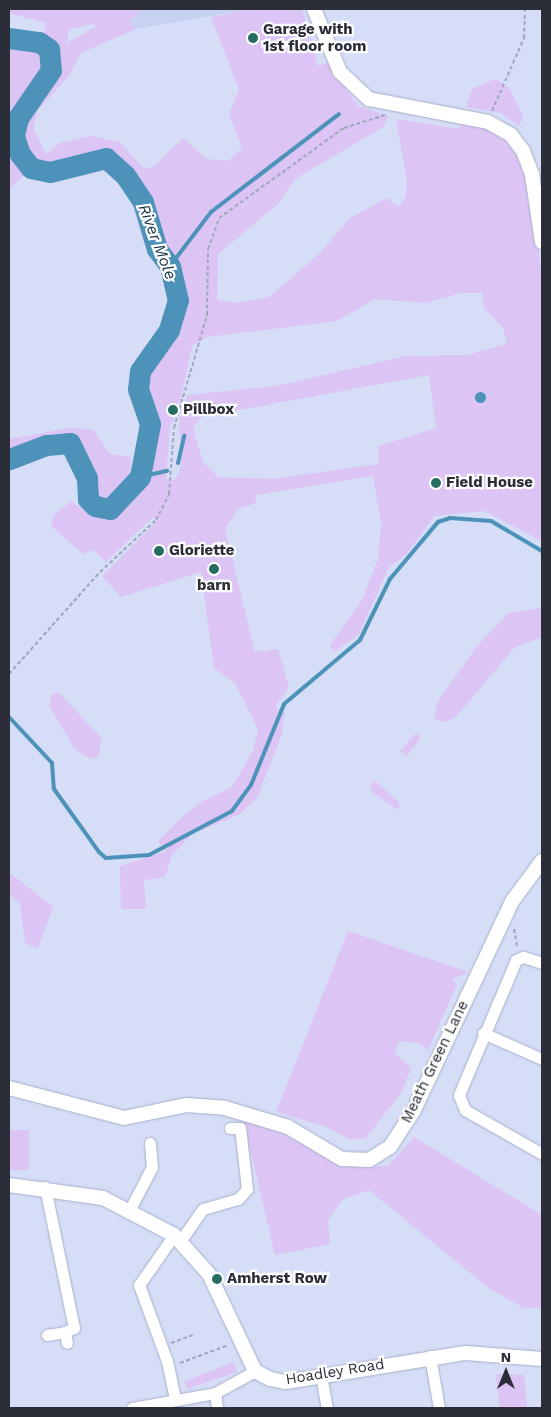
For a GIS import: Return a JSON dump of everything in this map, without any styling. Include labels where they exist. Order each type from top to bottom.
[{"type":"street","points":[[314,9],[330,52],[352,87],[389,105],[488,122],[510,135],[523,150],[537,196],[542,242]]},
{"type":"street","name":"Meath Green Lane","points":[[9,1088],[124,1118],[186,1105],[225,1108],[288,1127],[342,1159],[369,1160],[390,1146],[414,1110],[503,921],[542,861]]},
{"type":"street","points":[[542,963],[523,957],[516,960],[483,1033],[459,1103],[542,1154]]},
{"type":"street","points":[[483,1033],[542,1059]]},
{"type":"street","points":[[175,1400],[168,1367],[139,1285],[203,1209],[238,1199],[247,1189],[240,1128],[230,1128]]},
{"type":"street","points":[[130,1209],[152,1168],[150,1143]]},
{"type":"street","points":[[9,1185],[45,1187],[103,1198],[130,1209],[177,1238],[210,1274],[228,1306],[255,1370],[215,1393],[132,1408]]},
{"type":"street","points":[[45,1187],[74,1328],[66,1337],[48,1335]]},
{"type":"street","name":"Hoadley Road","points":[[255,1370],[286,1382],[430,1356],[466,1353],[542,1360]]},
{"type":"street","points":[[430,1356],[439,1408]]},
{"type":"street","points":[[321,1375],[327,1408]]},
{"type":"street","points":[[215,1393],[217,1408]]},
{"type":"path","points":[[488,122],[524,38],[525,9]]},
{"type":"path","points":[[9,674],[100,572],[156,520],[169,494],[174,428],[207,315],[208,250],[219,218],[344,128],[387,115],[389,105]]},
{"type":"path","points":[[503,921],[513,927],[523,957]]},
{"type":"path","points":[[160,1347],[193,1335]]},
{"type":"path","points":[[168,1367],[232,1344]]},
{"type":"shaded area","points":[[9,9],[143,9],[129,21],[136,29],[81,53],[69,76],[38,110],[33,128],[46,154],[60,143],[91,136],[120,142],[144,169],[154,166],[183,138],[207,159],[228,161],[242,148],[229,114],[239,90],[211,17],[251,9],[302,9],[318,66],[328,63],[358,106],[389,116],[383,127],[295,179],[278,204],[218,254],[217,300],[238,303],[269,297],[318,255],[350,218],[387,198],[398,207],[406,197],[407,181],[396,119],[459,129],[460,124],[483,127],[507,138],[528,177],[536,225],[542,281],[542,541],[484,511],[434,516],[406,555],[389,567],[359,634],[334,652],[330,645],[362,600],[378,559],[381,524],[373,476],[255,495],[257,503],[238,509],[225,529],[255,652],[278,649],[289,687],[275,707],[285,712],[282,734],[257,798],[240,814],[192,834],[172,855],[165,877],[144,880],[146,909],[121,909],[120,866],[167,851],[158,841],[180,819],[201,802],[232,787],[253,751],[258,729],[235,683],[214,668],[201,572],[121,597],[102,576],[159,519],[152,518],[106,562],[93,550],[83,554],[51,526],[53,516],[71,501],[88,512],[106,514],[143,479],[155,426],[143,395],[143,381],[174,331],[182,300],[175,266],[158,240],[144,244],[129,191],[101,167],[97,154],[80,155],[52,166],[39,165],[29,153],[21,135],[24,124],[54,74],[56,50],[43,35],[46,23],[9,13]],"holes":[[[92,24],[97,26],[67,43],[69,29]],[[461,293],[482,293],[484,308],[503,328],[507,344],[467,355],[406,356],[277,386],[187,395],[179,422],[181,466],[175,480],[166,479],[170,427],[175,417],[168,415],[168,406],[180,403],[192,346],[207,337],[337,321],[375,299],[425,303]],[[429,375],[436,428],[379,446],[378,464],[273,479],[218,477],[203,462],[193,428],[201,417]]]},
{"type":"shaded area","points":[[143,9],[251,9],[136,29],[128,21]]},
{"type":"shaded area","points":[[9,46],[32,47],[43,56],[41,72],[9,122]]},
{"type":"shaded area","points":[[495,79],[509,87],[523,116],[519,126],[501,113],[466,107],[472,89]]},
{"type":"shaded area","points":[[9,132],[24,175],[9,190]]},
{"type":"shaded area","points":[[70,428],[93,430],[110,454],[131,457],[130,476],[113,498],[101,498],[79,438],[65,435],[9,454],[9,439]]},
{"type":"shaded area","points":[[542,608],[542,637],[515,647],[455,718],[445,722],[434,719],[438,701],[477,646],[509,613]]},
{"type":"shaded area","points":[[59,693],[101,737],[99,756],[90,759],[74,748],[49,706],[52,694]]},
{"type":"shaded area","points":[[416,733],[421,738],[406,757],[400,751]]},
{"type":"shaded area","points":[[374,780],[399,802],[398,810],[373,793],[370,786]]},
{"type":"shaded area","points":[[9,872],[53,907],[38,949],[25,943],[20,904],[9,894]]},
{"type":"shaded area","points":[[348,931],[468,972],[452,980],[457,985],[428,1050],[419,1043],[399,1041],[395,1053],[411,1068],[401,1093],[366,1138],[350,1140],[327,1127],[276,1112]]},
{"type":"shaded area","points":[[243,1119],[271,1128],[343,1166],[388,1166],[414,1137],[542,1215],[542,1308],[524,1308],[490,1289],[369,1190],[342,1200],[328,1220],[330,1244],[275,1255]]},
{"type":"shaded area","points":[[9,1130],[29,1130],[29,1170],[9,1170]]},
{"type":"shaded area","points":[[234,1362],[237,1372],[187,1389],[185,1381]]},
{"type":"shaded area","points":[[495,1374],[524,1375],[527,1408],[500,1408]]},
{"type":"water","points":[[480,391],[486,397],[480,403],[474,397]]},
{"type":"waterway","name":"River Mole","points":[[9,38],[39,42],[49,49],[51,70],[18,118],[14,136],[20,154],[31,168],[50,172],[106,158],[125,175],[143,202],[157,249],[170,266],[178,300],[169,330],[140,371],[138,389],[150,424],[140,477],[110,509],[95,506],[88,499],[87,478],[70,443],[46,445],[9,459]]},
{"type":"waterway","points":[[170,266],[211,212],[339,114]]},
{"type":"waterway","points":[[178,463],[184,436]]},
{"type":"waterway","points":[[140,477],[167,471]]},
{"type":"waterway","points":[[9,717],[52,763],[54,789],[99,852],[106,858],[149,855],[232,811],[251,785],[284,704],[360,640],[390,579],[438,522],[450,518],[491,521],[542,551]]},
{"type":"place","name":"Garage with 1st floor room","points":[[253,38]]},
{"type":"place","name":"Pillbox","points":[[173,410]]},
{"type":"place","name":"Field House","points":[[436,483]]},
{"type":"place","name":"Gloriette","points":[[159,551]]},
{"type":"place","name":"barn","points":[[214,569]]},
{"type":"place","name":"Amherst Row","points":[[217,1279]]}]
